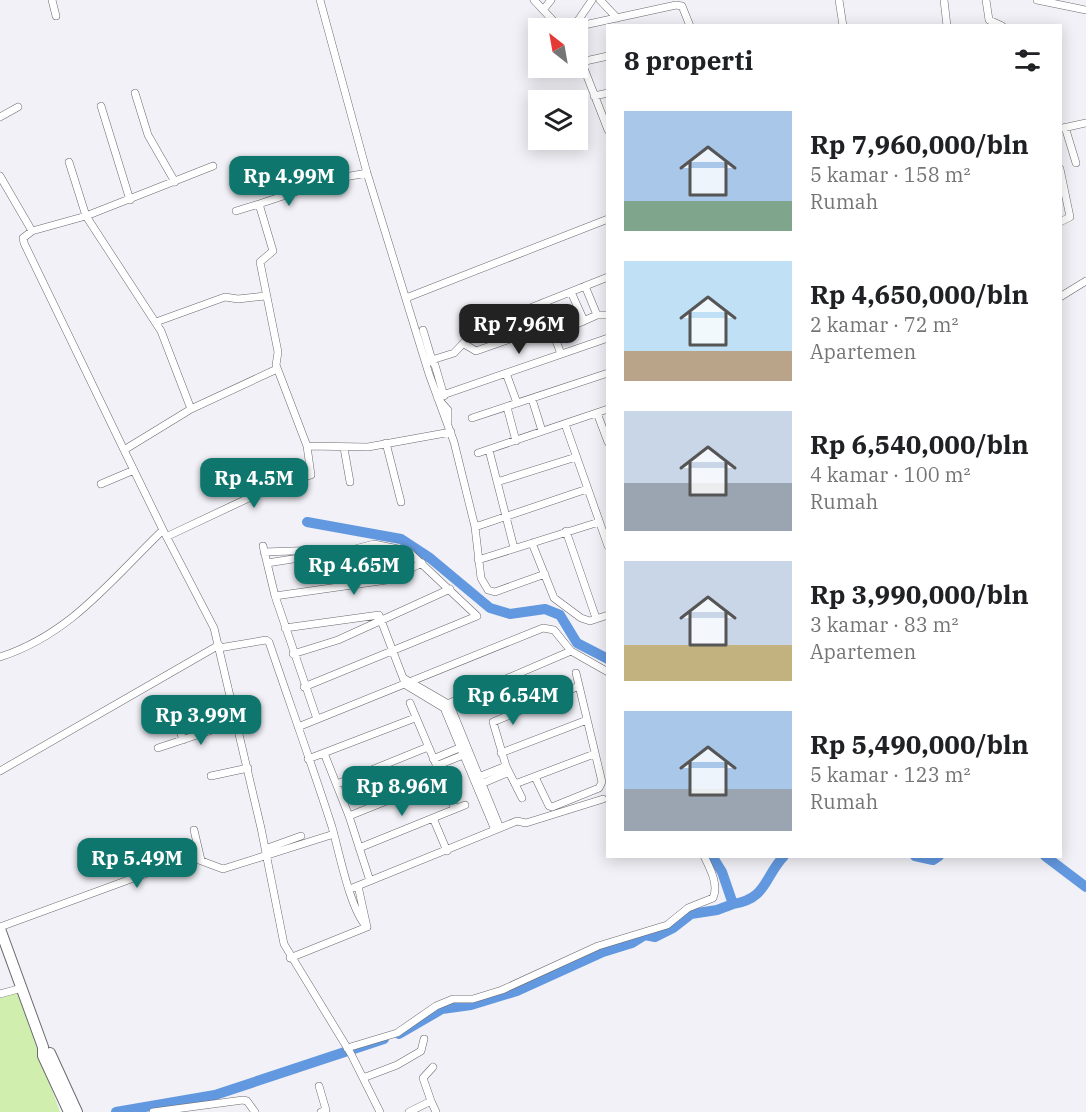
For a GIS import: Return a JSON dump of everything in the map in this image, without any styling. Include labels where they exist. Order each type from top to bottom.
[{"type":"main road","points":[[0,928],[43,1047],[43,1056],[69,1112]]},
{"type":"main road","points":[[43,1047],[50,1053],[77,1112]]},
{"type":"street","points":[[52,0],[56,16]]},
{"type":"street","points":[[320,0],[367,173],[424,357],[439,397],[448,410],[448,424],[476,527],[481,578],[488,590],[495,592],[545,574]]},
{"type":"street","points":[[534,0],[551,18]]},
{"type":"street","points":[[543,10],[551,0]]},
{"type":"street","points":[[580,18],[592,0]]},
{"type":"street","points":[[600,0],[617,18]]},
{"type":"street","points":[[839,0],[843,24]]},
{"type":"street","points":[[944,0],[947,24]]},
{"type":"street","points":[[986,0],[989,20],[998,24]]},
{"type":"street","points":[[1036,0],[1086,10]]},
{"type":"street","points":[[588,25],[676,5],[682,6],[689,24]]},
{"type":"street","points":[[588,60],[606,56]]},
{"type":"street","points":[[587,78],[606,125]]},
{"type":"street","points":[[135,93],[148,135],[175,182]]},
{"type":"street","points":[[594,96],[606,93]]},
{"type":"street","points":[[101,106],[130,200]]},
{"type":"street","points":[[0,117],[18,107]]},
{"type":"street","points":[[1076,163],[1063,128],[1086,123]]},
{"type":"street","points":[[69,162],[86,216],[156,322],[191,410]]},
{"type":"street","points":[[213,166],[86,216],[32,231],[23,238],[124,450],[206,614],[219,647],[248,768],[284,944],[290,958],[349,1051],[380,1112]]},
{"type":"street","points":[[236,211],[334,179],[367,173]]},
{"type":"street","points":[[0,176],[32,231]]},
{"type":"street","points":[[1062,179],[1070,217],[1062,221]]},
{"type":"street","points":[[0,657],[38,641],[81,613],[130,562],[165,533],[272,487],[309,477],[307,446],[276,364],[278,352],[260,262],[273,251],[259,204]]},
{"type":"street","points":[[406,298],[606,220]]},
{"type":"street","points":[[424,357],[432,360],[454,353],[477,329],[606,278]]},
{"type":"street","points":[[1062,296],[1086,281]]},
{"type":"street","points":[[585,286],[597,315]]},
{"type":"street","points":[[571,291],[584,321]]},
{"type":"street","points":[[156,322],[179,312],[232,298],[265,296]]},
{"type":"street","points":[[542,303],[561,354]]},
{"type":"street","points":[[554,334],[597,315],[606,315]]},
{"type":"street","points":[[464,344],[476,351],[513,338],[515,334],[509,316]]},
{"type":"street","points":[[423,330],[439,397]]},
{"type":"street","points":[[439,397],[606,339]]},
{"type":"street","points":[[124,450],[191,410],[276,364]]},
{"type":"street","points":[[506,373],[517,403]]},
{"type":"street","points":[[472,418],[606,374]]},
{"type":"street","points":[[532,399],[542,431]]},
{"type":"street","points":[[507,407],[516,441]]},
{"type":"street","points":[[478,453],[606,410]]},
{"type":"street","points":[[597,413],[606,437]]},
{"type":"street","points":[[565,424],[606,541]]},
{"type":"street","points":[[307,446],[341,448],[451,432]]},
{"type":"street","points":[[386,443],[401,502]]},
{"type":"street","points":[[341,448],[350,482]]},
{"type":"street","points":[[489,450],[514,548]]},
{"type":"street","points":[[497,482],[576,457]]},
{"type":"street","points":[[100,484],[134,470]]},
{"type":"street","points":[[476,527],[587,489]]},
{"type":"street","points":[[478,560],[599,522]]},
{"type":"street","points":[[566,531],[596,618]]},
{"type":"street","points":[[532,543],[554,598],[581,618],[590,621],[606,616]]},
{"type":"street","points":[[267,563],[351,550],[374,544],[393,546],[408,552],[422,563],[477,616],[304,687]]},
{"type":"street","points":[[317,719],[293,654],[263,549],[323,550],[330,553]]},
{"type":"street","points":[[351,550],[356,584]]},
{"type":"street","points":[[275,596],[387,580],[422,563]]},
{"type":"street","points":[[293,654],[338,640],[450,589]]},
{"type":"street","points":[[285,628],[375,614],[383,619],[407,682],[446,705],[497,829]]},
{"type":"street","points":[[298,727],[543,628],[554,630],[571,651],[606,671]]},
{"type":"street","points":[[0,771],[219,647],[268,641],[334,834],[350,889],[360,917],[367,927]]},
{"type":"street","points":[[446,705],[571,651]]},
{"type":"street","points":[[350,889],[517,821],[526,823],[605,798],[600,788],[602,782],[576,673]]},
{"type":"street","points":[[522,798],[507,769],[493,722],[579,686]]},
{"type":"street","points":[[410,703],[455,809]]},
{"type":"street","points":[[308,759],[415,718]]},
{"type":"street","points":[[176,719],[183,740]]},
{"type":"street","points":[[501,753],[587,720]]},
{"type":"street","points":[[158,748],[236,722]]},
{"type":"street","points":[[337,784],[428,747]]},
{"type":"street","points":[[435,763],[466,750]]},
{"type":"street","points":[[324,753],[349,816],[370,881]]},
{"type":"street","points":[[515,784],[594,754]]},
{"type":"street","points":[[211,776],[248,768]]},
{"type":"street","points":[[478,781],[507,769]]},
{"type":"street","points":[[535,777],[549,806],[552,807],[600,788]]},
{"type":"street","points":[[349,816],[441,779]]},
{"type":"street","points":[[359,848],[465,806]]},
{"type":"street","points":[[433,818],[447,850]]},
{"type":"street","points":[[195,830],[201,860]]},
{"type":"street","points":[[266,852],[334,834]]},
{"type":"street","points":[[0,928],[191,857],[223,869],[302,836]]},
{"type":"street","points":[[349,1051],[397,1033],[444,1003],[473,999],[502,990],[598,946],[667,925],[680,913],[713,898],[716,893],[712,873],[705,858]]},
{"type":"street","points":[[358,886],[367,927]]},
{"type":"street","points":[[290,958],[367,927]]},
{"type":"street","points":[[0,994],[22,988]]},
{"type":"street","points":[[363,1078],[406,1060],[421,1050],[424,1039]]},
{"type":"street","points":[[434,1067],[423,1078],[436,1112]]},
{"type":"street","points":[[319,1086],[326,1110],[321,1112]]},
{"type":"street","points":[[153,1112],[243,1100],[247,1101],[255,1112]]},
{"type":"street","points":[[409,1112],[431,1101]]},
{"type":"green space","points":[[17,992],[60,1112],[0,1112],[0,997]]},
{"type":"waterway","points":[[307,522],[401,539],[430,558],[490,608],[510,614],[545,609],[560,615],[577,643],[606,658]]},
{"type":"waterway","points":[[713,858],[722,872],[733,904],[744,901],[759,892],[782,858]]},
{"type":"waterway","points":[[924,858],[933,860],[936,858]]},
{"type":"waterway","points":[[1048,858],[1086,887]]},
{"type":"waterway","points":[[399,1034],[442,1009],[471,1005],[517,991],[603,952],[632,943],[645,935],[655,937],[673,928],[691,914],[717,910],[733,904]]},
{"type":"waterway","points":[[116,1112],[215,1095],[384,1039]]}]
